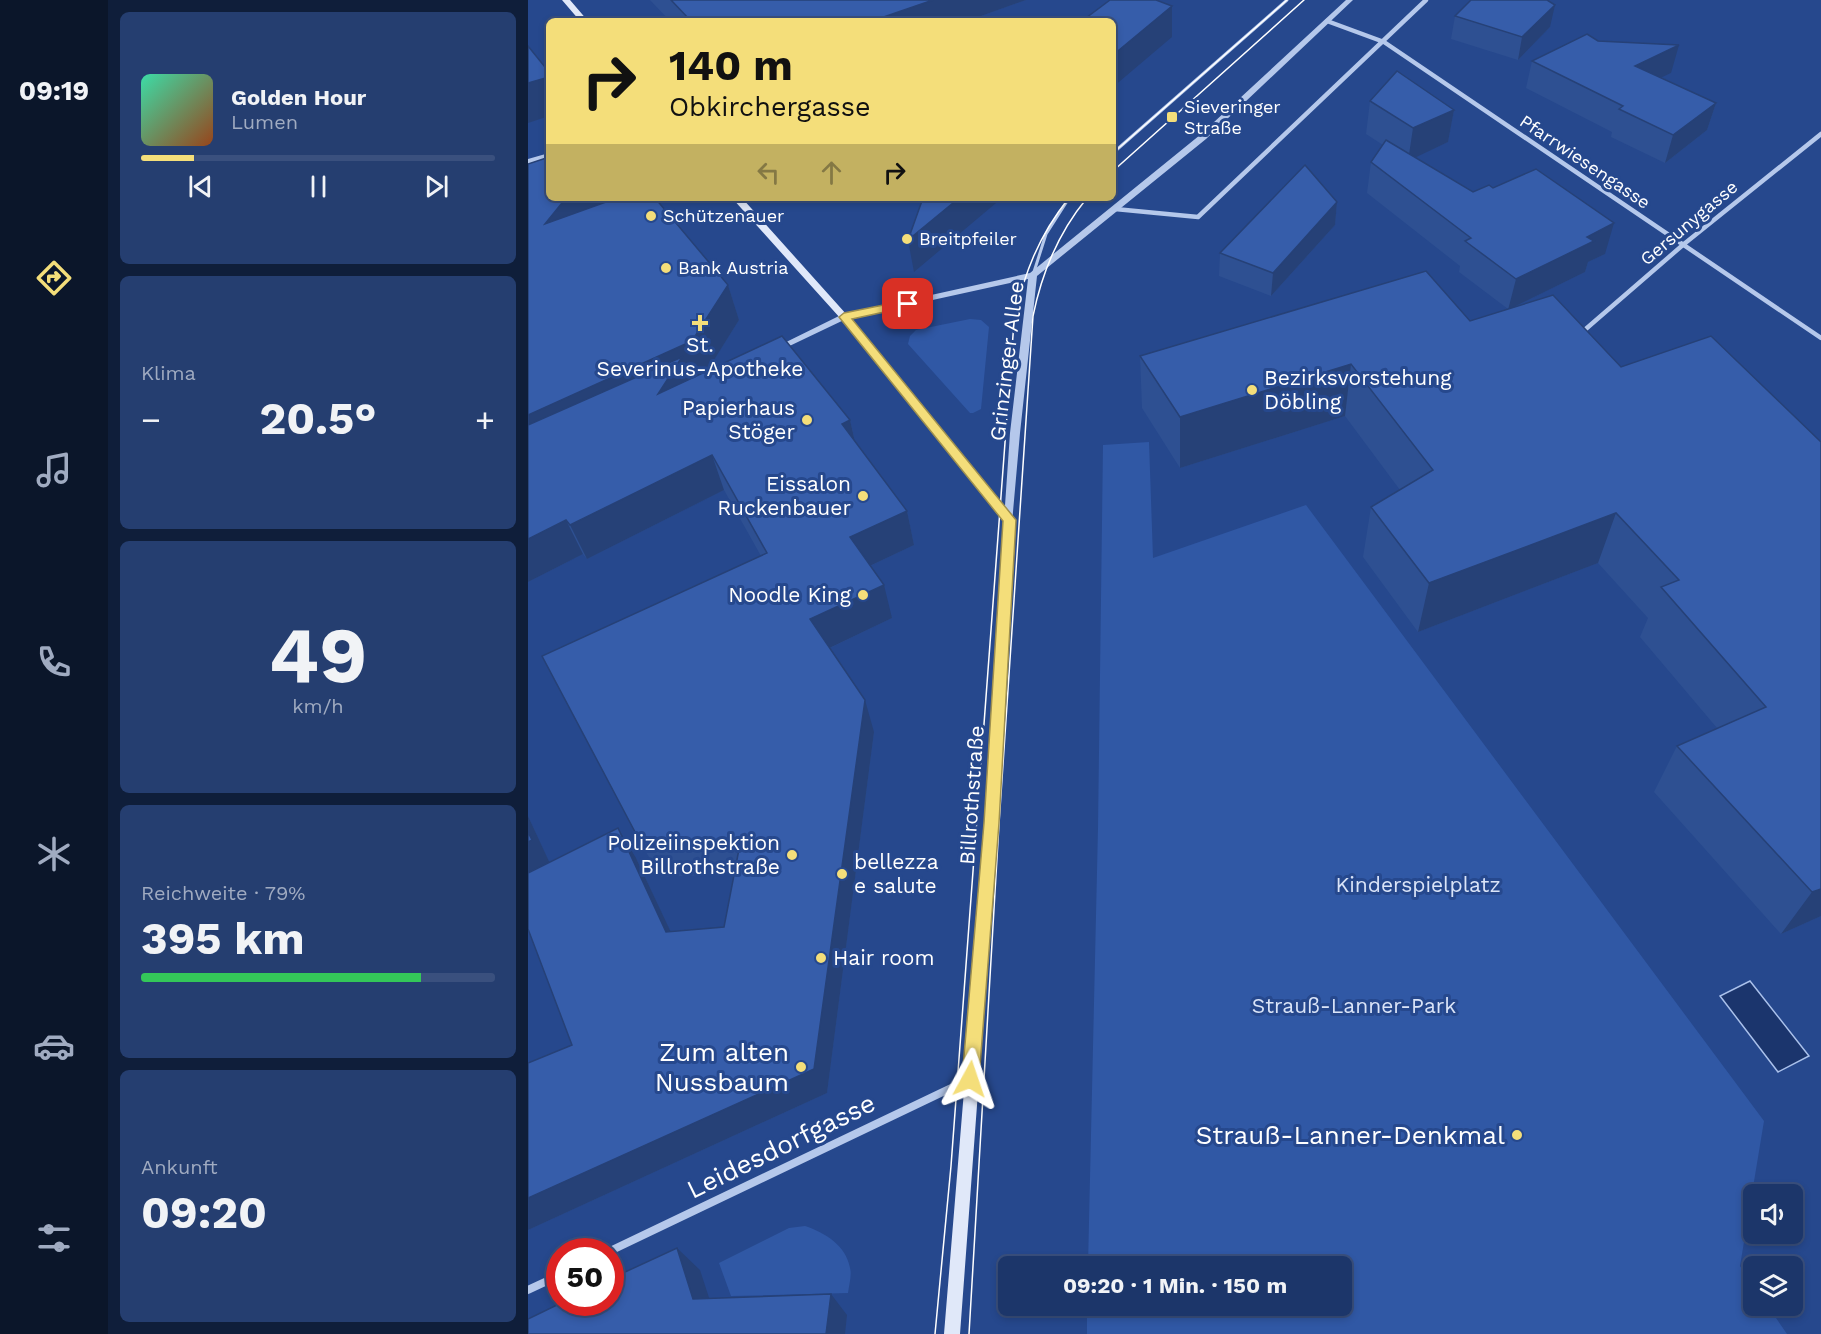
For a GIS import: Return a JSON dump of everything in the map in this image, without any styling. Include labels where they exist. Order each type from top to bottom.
[{"type":"main road","points":[[566,0],[581,18]]},
{"type":"main road","points":[[740,201],[844,317],[1009,520]]},
{"type":"main road","name":"Billrothstraße","points":[[952,1334],[970,1079],[992,823],[1009,520]]},
{"type":"street","name":"Grinzinger Allee","points":[[1009,520],[1015,433],[1033,275],[1203,137],[1350,0]]},
{"type":"street","points":[[1115,208],[1198,217],[1426,0]]},
{"type":"street","name":"Pfarrwiesengasse","points":[[1327,21],[1384,42],[1821,338]]},
{"type":"street","name":"Gersunygasse","points":[[1577,337],[1684,244],[1821,134]]},
{"type":"street","points":[[528,162],[546,156]]},
{"type":"street","points":[[766,353],[844,317],[1033,275]]},
{"type":"street","name":"Leidesdorfgasse","points":[[624,1244],[970,1079]]},
{"type":"street","points":[[528,1290],[546,1282]]},
{"type":"lane","points":[[1116,150],[1287,0]]},
{"type":"lane","points":[[1033,275],[1035,262],[1050,222],[1067,201]]},
{"type":"green space","points":[[970,319],[981,320],[989,327],[981,409],[973,413],[970,413],[908,344],[910,336],[916,330]]},
{"type":"green space","name":"Strauß-Lanner-Park","points":[[1149,442],[1153,558],[1306,505],[1764,1121],[1754,1184],[1743,1184],[1744,1244],[1740,1266],[1743,1271],[1743,1316],[1775,1316],[1787,1334],[1087,1334],[1087,1316],[1352,1316],[1352,1256],[1088,1256],[1098,828],[1103,445]]},
{"type":"green space","points":[[805,1226],[827,1236],[844,1253],[851,1271],[848,1293],[731,1296],[719,1263],[789,1228]]},
{"type":"shaded area","points":[[1750,981],[1809,1056],[1778,1072],[1720,996]]},
{"type":"building","points":[[671,0],[933,0],[881,18],[688,18]]},
{"type":"building","points":[[1110,0],[1156,0],[1172,6],[1116,53],[1116,18],[1086,18]]},
{"type":"building","points":[[1471,0],[1547,0],[1555,5],[1522,37],[1455,16]]},
{"type":"building","points":[[1587,34],[1598,41],[1679,45],[1635,66],[1716,103],[1673,135],[1619,109],[1623,106],[1532,61]]},
{"type":"building","points":[[528,46],[546,68],[546,78],[528,83]]},
{"type":"building","points":[[1397,71],[1454,110],[1413,128],[1370,101]]},
{"type":"building","points":[[1386,140],[1473,192],[1489,185],[1493,188],[1536,169],[1614,223],[1587,237],[1594,241],[1516,279],[1465,241],[1471,238],[1371,162]]},
{"type":"building","points":[[546,158],[546,201],[564,201],[545,224],[609,201],[658,201],[728,285],[692,341],[528,415],[528,164]]},
{"type":"building","points":[[1305,165],[1337,202],[1273,273],[1220,253]]},
{"type":"building","points":[[922,201],[955,201],[908,240]]},
{"type":"building","points":[[1426,271],[1470,321],[1553,295],[1621,367],[1711,336],[1821,442],[1821,889],[1812,892],[1677,746],[1766,707],[1661,587],[1679,580],[1616,513],[1429,583],[1371,507],[1433,470],[1351,364],[1180,417],[1140,356]]},
{"type":"building","points":[[782,336],[850,420],[842,424],[907,511],[850,537],[884,585],[810,619],[865,700],[814,1069],[528,1198],[528,1063],[572,1045],[528,929],[528,873],[618,828],[666,932],[724,927],[740,844],[643,847],[542,656],[767,553],[712,455],[570,525],[566,520],[528,539],[528,425],[682,357],[658,394]]},
{"type":"building","points":[[677,1248],[693,1299],[831,1294],[826,1334],[528,1334],[528,1319],[546,1310],[546,1316],[624,1316],[624,1273]]},
{"type":"tram line","points":[[1116,150],[1287,0]]},
{"type":"tram line","points":[[1116,168],[1304,0]]},
{"type":"tram line","points":[[935,1334],[951,1166],[1014,322],[1027,272],[1049,226],[1067,201]]},
{"type":"tram line","points":[[969,1334],[999,824],[1033,316],[1052,254],[1085,201]]},
{"type":"place","name":"Sieveringer Straße","points":[[1172,117]]},
{"type":"place","name":"Schützenauer","points":[[651,216]]},
{"type":"place","name":"Breitpfeiler","points":[[907,239]]},
{"type":"place","name":"Bank Austria","points":[[666,268]]},
{"type":"place","name":"St. Severinus-Apotheke","points":[[700,323]]},
{"type":"place","name":"Bezirksvorstehung Döbling","points":[[1252,390]]},
{"type":"place","name":"Papierhaus Stöger","points":[[807,420]]},
{"type":"place","name":"Eissalon Ruckenbauer","points":[[863,496]]},
{"type":"place","name":"Noodle King","points":[[863,595]]},
{"type":"place","name":"Polizeiinspektion Billrothstraße","points":[[792,855]]},
{"type":"place","name":"bellezza e salute","points":[[842,874]]},
{"type":"place","name":"Hair room","points":[[821,958]]},
{"type":"place","name":"Zum alten Nussbaum","points":[[801,1067]]},
{"type":"place","name":"Strauß-Lanner-Denkmal","points":[[1517,1135]]},
{"type":"route","points":[[908,304],[844,317],[1009,520],[992,823],[970,1079]]},
{"type":"park label","name":"Kinderspielplatz","points":[[1418,885]]}]
